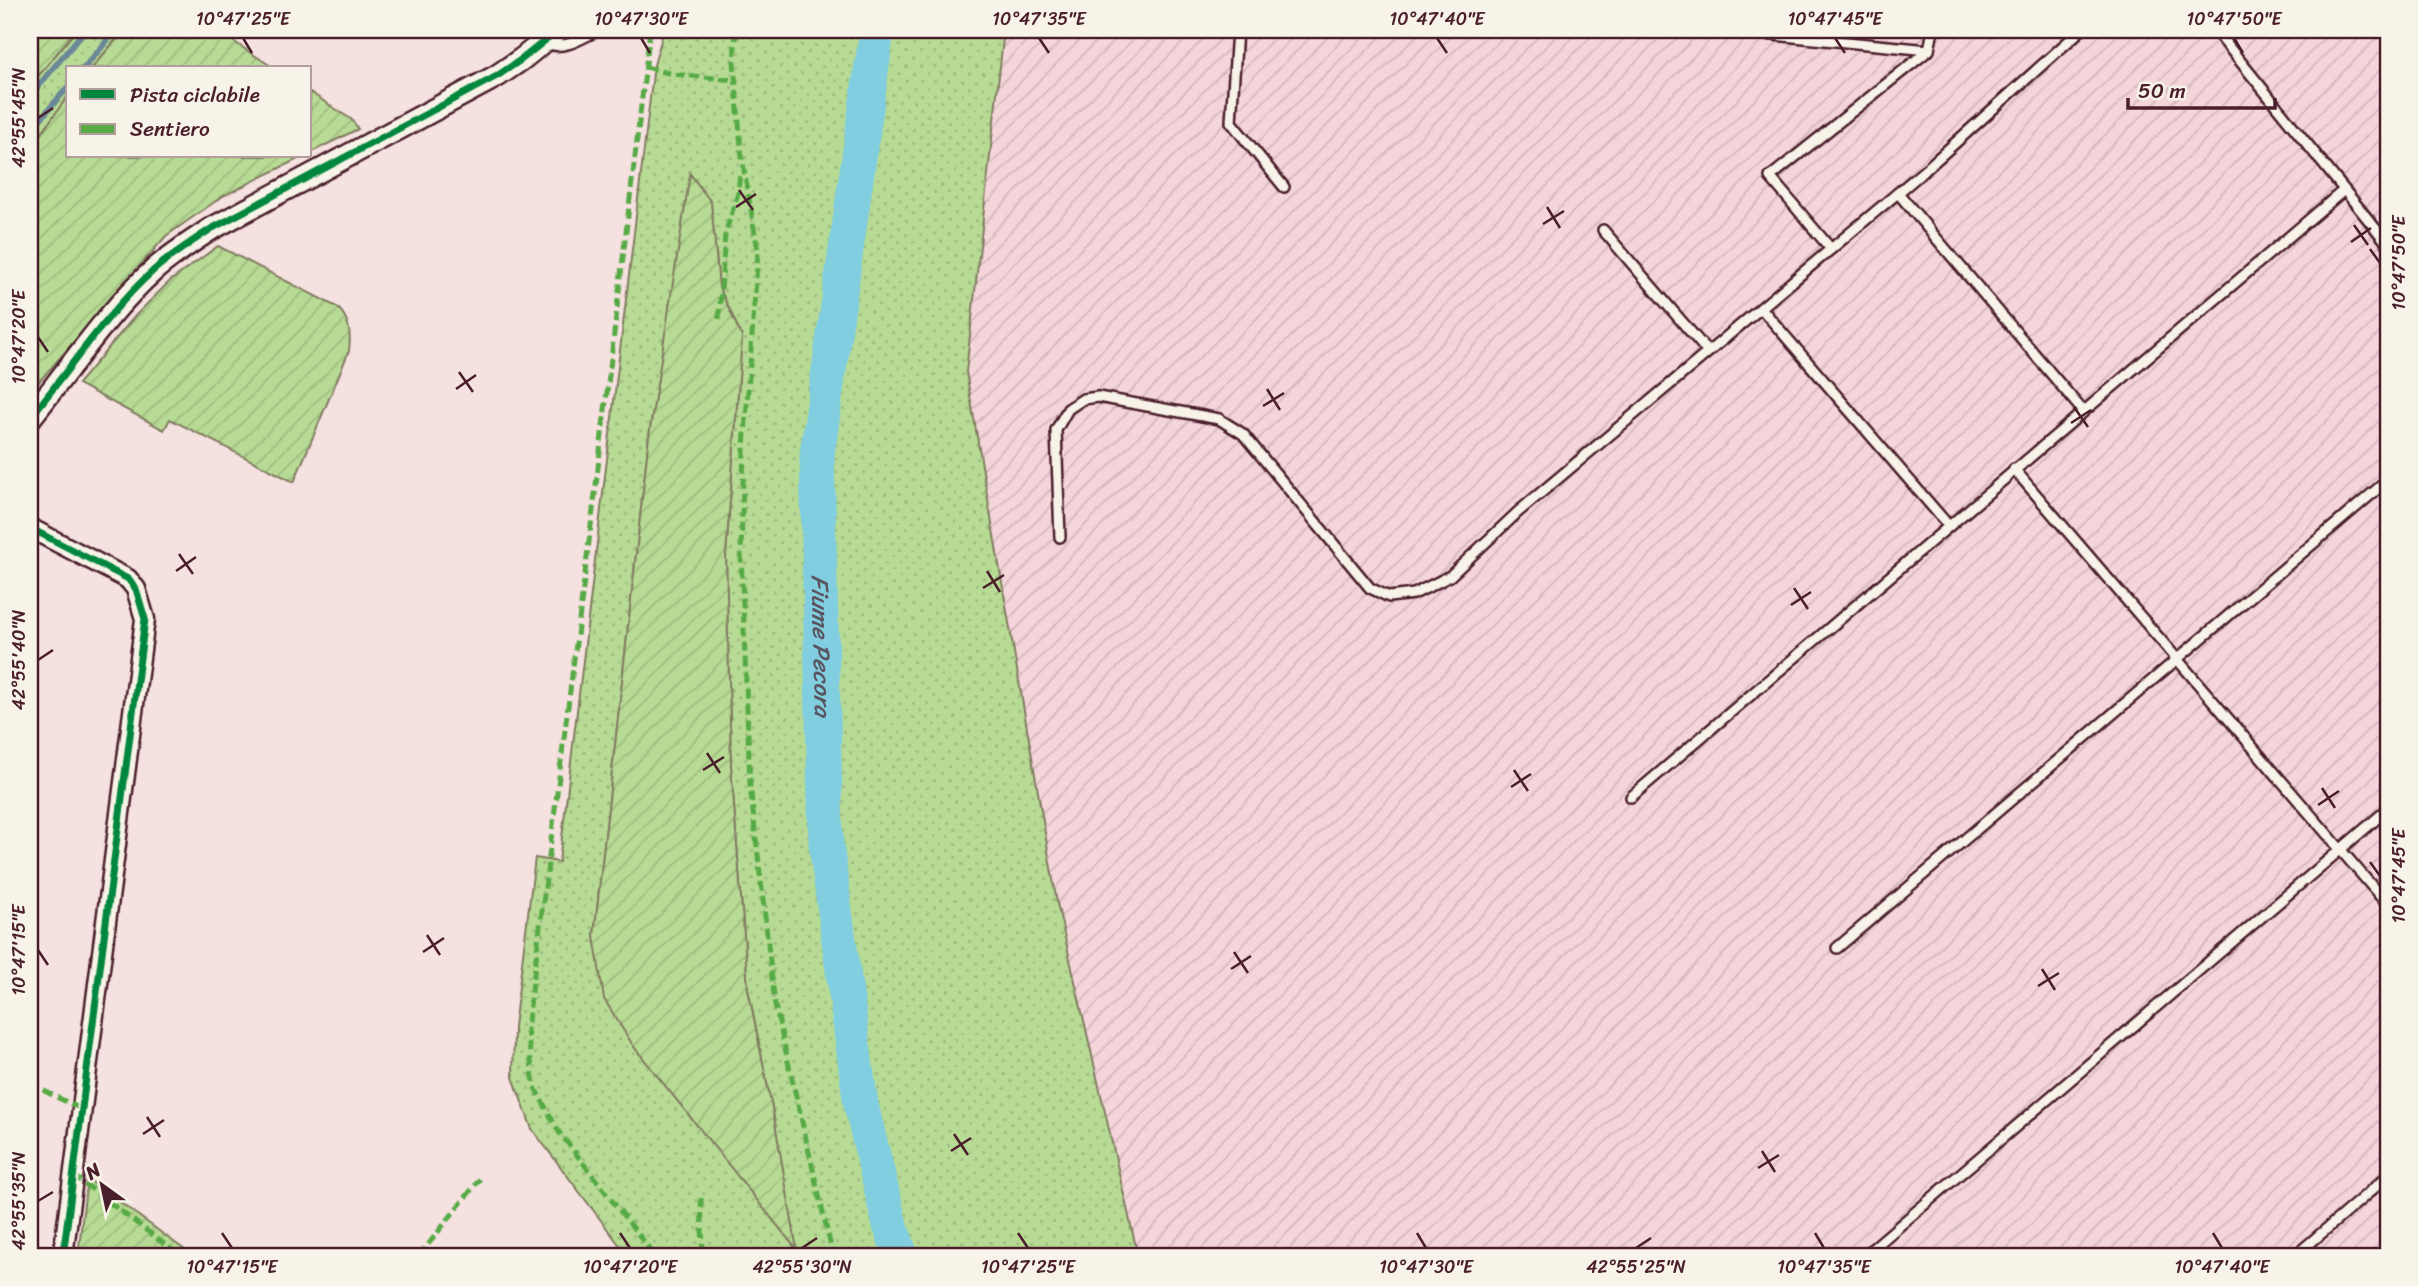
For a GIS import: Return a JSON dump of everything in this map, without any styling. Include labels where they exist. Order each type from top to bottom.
[{"type":"street","points":[[30,418],[132,292],[155,269],[180,250],[211,229],[497,76],[551,36]]},
{"type":"street","points":[[30,528],[128,579],[136,589],[145,619],[63,1256]]},
{"type":"lane","points":[[551,36],[554,46],[564,45],[598,30]]},
{"type":"lane","points":[[1237,30],[1231,121],[1284,187]]},
{"type":"lane","points":[[1722,30],[1929,50]]},
{"type":"lane","points":[[1831,249],[1770,177],[1929,50],[1933,30]]},
{"type":"lane","points":[[1060,537],[1056,430],[1068,409],[1083,399],[1098,397],[1219,419],[1243,434],[1370,589],[1389,597],[1414,593],[1450,576],[1518,512],[1898,193],[2081,30]]},
{"type":"lane","points":[[2215,30],[2388,244]]},
{"type":"lane","points":[[1631,797],[2344,190]]},
{"type":"lane","points":[[1898,193],[2082,411]]},
{"type":"lane","points":[[1603,230],[1709,352]]},
{"type":"lane","points":[[1761,308],[1948,525]]},
{"type":"lane","points":[[2014,469],[2388,905]]},
{"type":"lane","points":[[1837,948],[2388,480]]},
{"type":"lane","points":[[1864,1256],[2388,809]]},
{"type":"lane","points":[[2294,1256],[2388,1176]]},
{"type":"shaded area","points":[[1004,30],[2388,30],[2388,1256],[1138,1256],[1057,903],[966,372]]},
{"type":"green space","points":[[30,30],[76,30],[30,86]]},
{"type":"green space","points":[[76,30],[124,30],[94,66],[66,66],[66,99],[30,149],[30,86]]},
{"type":"green space","points":[[124,30],[216,30],[271,66],[94,66]]},
{"type":"green space","points":[[664,30],[1004,30],[966,372],[1057,903],[1138,1256],[624,1256],[624,1251],[532,1129],[513,1077],[514,1027],[535,858],[559,862],[654,65]],"holes":[[[691,175],[711,203],[719,287],[742,337],[726,555],[731,766],[748,989],[775,1123],[594,936],[649,436]]]},
{"type":"green space","points":[[312,93],[352,120],[358,129],[312,152]]},
{"type":"green space","points":[[66,99],[66,158],[300,158],[223,196],[166,236],[30,392],[30,149]]},
{"type":"green space","points":[[690,174],[711,202],[719,287],[742,337],[726,555],[731,766],[748,989],[797,1250],[634,1047],[604,999],[594,936],[649,436]]},
{"type":"green space","points":[[218,246],[337,307],[347,322],[350,333],[349,351],[294,482],[170,419],[164,430],[78,384],[135,316],[170,281]]},
{"type":"green space","points":[[87,1178],[193,1256],[78,1256]]},
{"type":"waterway","points":[[30,96],[85,30]]},
{"type":"waterway","points":[[86,66],[116,30]]},
{"type":"waterway","name":"Fiume Pecora","points":[[877,30],[817,455],[826,844],[861,1105],[890,1225],[901,1256]]},
{"type":"waterway","points":[[30,131],[66,89]]},
{"type":"marked path","points":[[650,30],[527,1029],[534,1086],[559,1132],[655,1256]]},
{"type":"marked path","points":[[736,30],[734,62],[742,158],[758,251],[744,447],[741,554],[750,785],[775,1005],[833,1256]]},
{"type":"marked path","points":[[646,67],[672,74],[735,80]]},
{"type":"marked path","points":[[719,319],[725,234],[738,193],[740,172]]},
{"type":"marked path","points":[[30,1084],[81,1109]]},
{"type":"marked path","points":[[73,1175],[180,1256]]},
{"type":"marked path","points":[[419,1256],[480,1179]]},
{"type":"marked path","points":[[701,1198],[703,1256]]},
{"type":"cycle path","points":[[30,418],[121,304],[137,286],[174,254],[211,229],[497,76],[558,30]]},
{"type":"cycle path","points":[[30,528],[128,579],[136,589],[145,619],[63,1256]]}]
